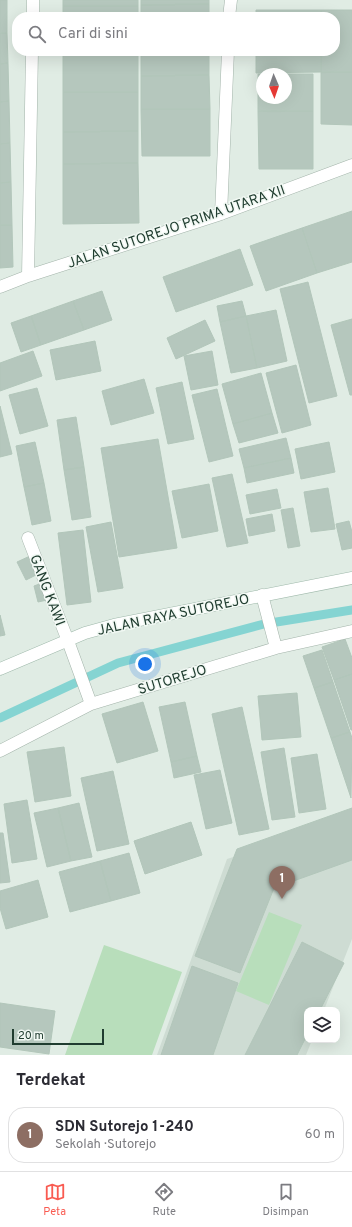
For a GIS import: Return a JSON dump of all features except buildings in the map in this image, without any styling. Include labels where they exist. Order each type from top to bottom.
[{"type":"street","points":[[33,0],[33,12]]},
{"type":"street","points":[[230,12],[231,0]]},
{"type":"street","points":[[28,276],[32,56]]},
{"type":"street","points":[[221,214],[228,56]]},
{"type":"street","name":"JALAN SUTOREJO PRIMA UTARA XII","points":[[0,287],[28,276],[221,214],[352,165]]},
{"type":"street","name":"GANG KAWI","points":[[28,538],[91,701]]},
{"type":"street","name":"JALAN RAYA SUTOREJO","points":[[0,669],[85,634],[146,618],[352,578]]},
{"type":"street","points":[[262,595],[275,643]]},
{"type":"street","name":"SUTOREJO","points":[[0,751],[91,701],[275,643],[352,631]]},
{"type":"shaded area","points":[[352,819],[352,939],[325,1007],[304,1007],[304,1043],[311,1043],[306,1055],[157,1055],[227,859]]},
{"type":"green space","points":[[269,912],[302,925],[269,1005],[236,991]]},
{"type":"green space","points":[[104,945],[182,972],[152,1055],[65,1055]]},
{"type":"waterway","points":[[0,718],[118,663],[264,624],[352,610]]},
{"type":"place","name":"SDN Sutorejo 1-240","points":[[282,899]]}]
